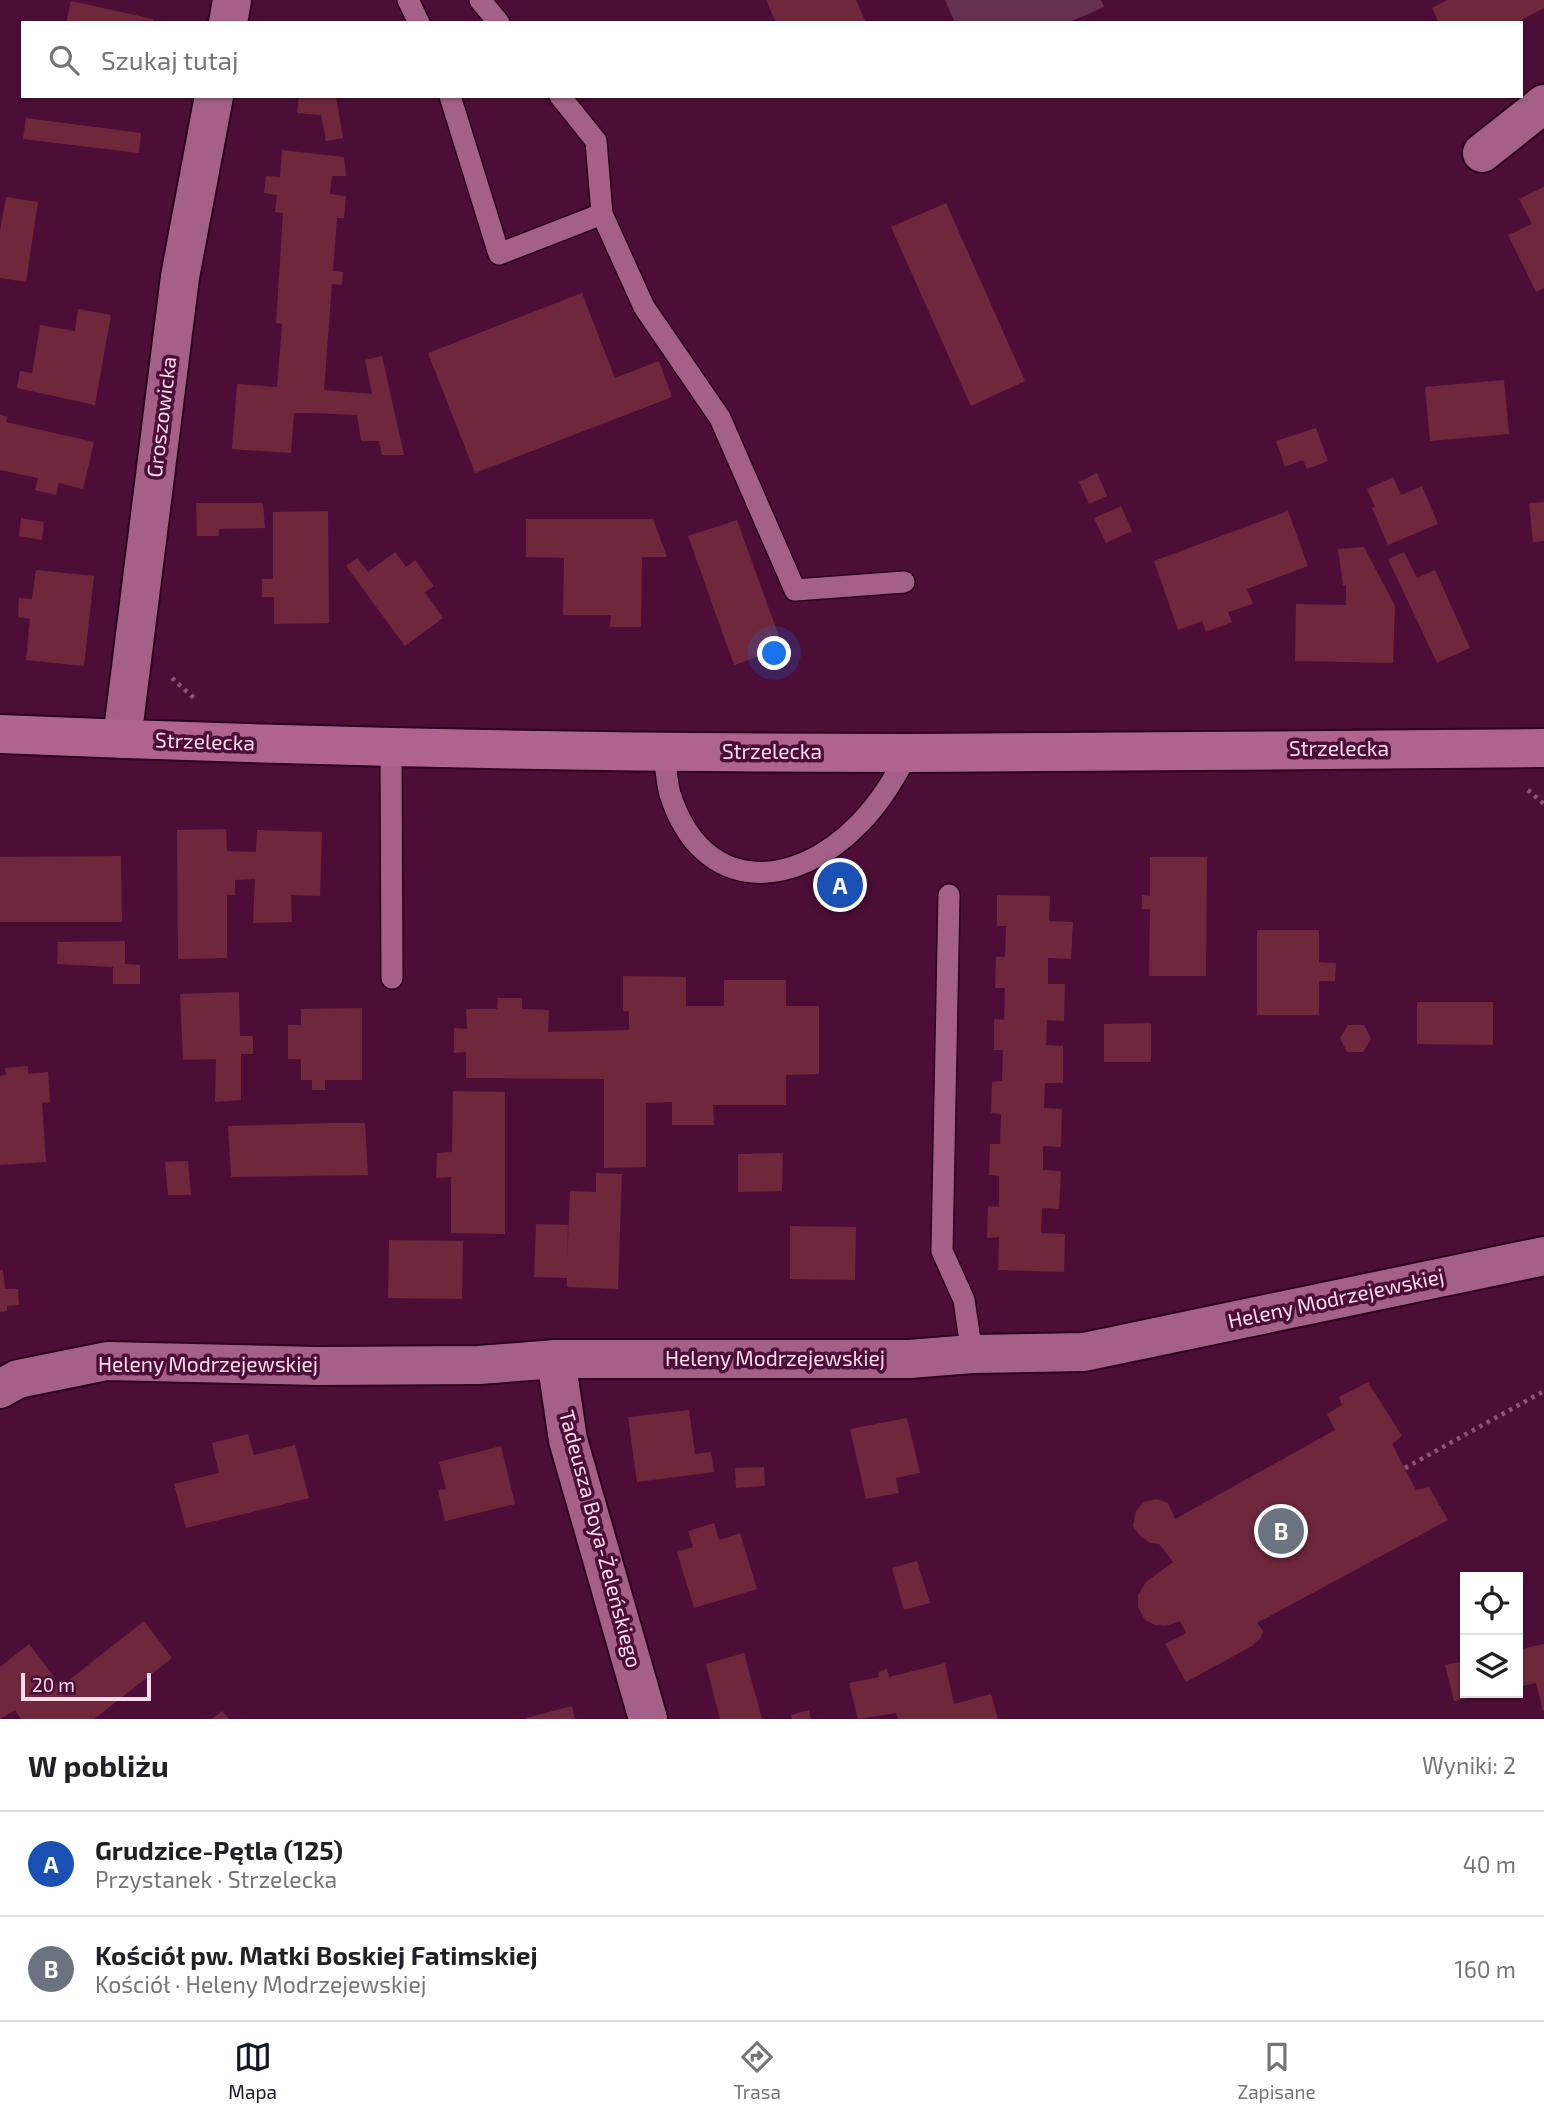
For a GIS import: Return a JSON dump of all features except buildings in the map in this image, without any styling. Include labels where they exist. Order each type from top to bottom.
[{"type":"main road","name":"Strzelecka","points":[[0,734],[391,748],[664,751],[908,753],[1544,748]]},
{"type":"street","points":[[228,21],[232,0]]},
{"type":"street","name":"Groszowicka","points":[[122,739],[180,277],[214,98]]},
{"type":"street","points":[[1482,153],[1544,104]]},
{"type":"street","name":"Heleny Modrzejewskiej","points":[[0,1390],[18,1379],[107,1360],[331,1366],[479,1365],[556,1359],[909,1359],[972,1354],[1084,1352],[1544,1256]]},
{"type":"street","name":"Tadeusza Boya-Żeleńskiego","points":[[556,1359],[568,1440],[648,1719]]},
{"type":"lane","points":[[408,0],[418,21]]},
{"type":"lane","points":[[480,0],[497,21]]},
{"type":"lane","points":[[451,98],[499,254],[602,214]]},
{"type":"lane","points":[[562,98],[596,141],[602,214],[644,307],[720,418],[795,590],[904,582]]},
{"type":"lane","points":[[391,748],[392,978]]},
{"type":"lane","points":[[664,751],[671,795],[696,842],[722,865],[749,874],[764,874],[804,863],[858,826],[888,788],[908,753]]},
{"type":"lane","points":[[949,895],[942,1251],[964,1300],[972,1354]]},
{"type":"path","points":[[1405,1468],[1544,1391]]},
{"type":"shaded area","points":[[945,0],[1101,0],[1104,7],[1072,21],[954,21]]},
{"type":"place","name":"Grudzice-Pętla (125)","points":[[840,885]]},
{"type":"place","name":"Kościół pw. Matki Boskiej Fatimskiej","points":[[1281,1531]]}]
